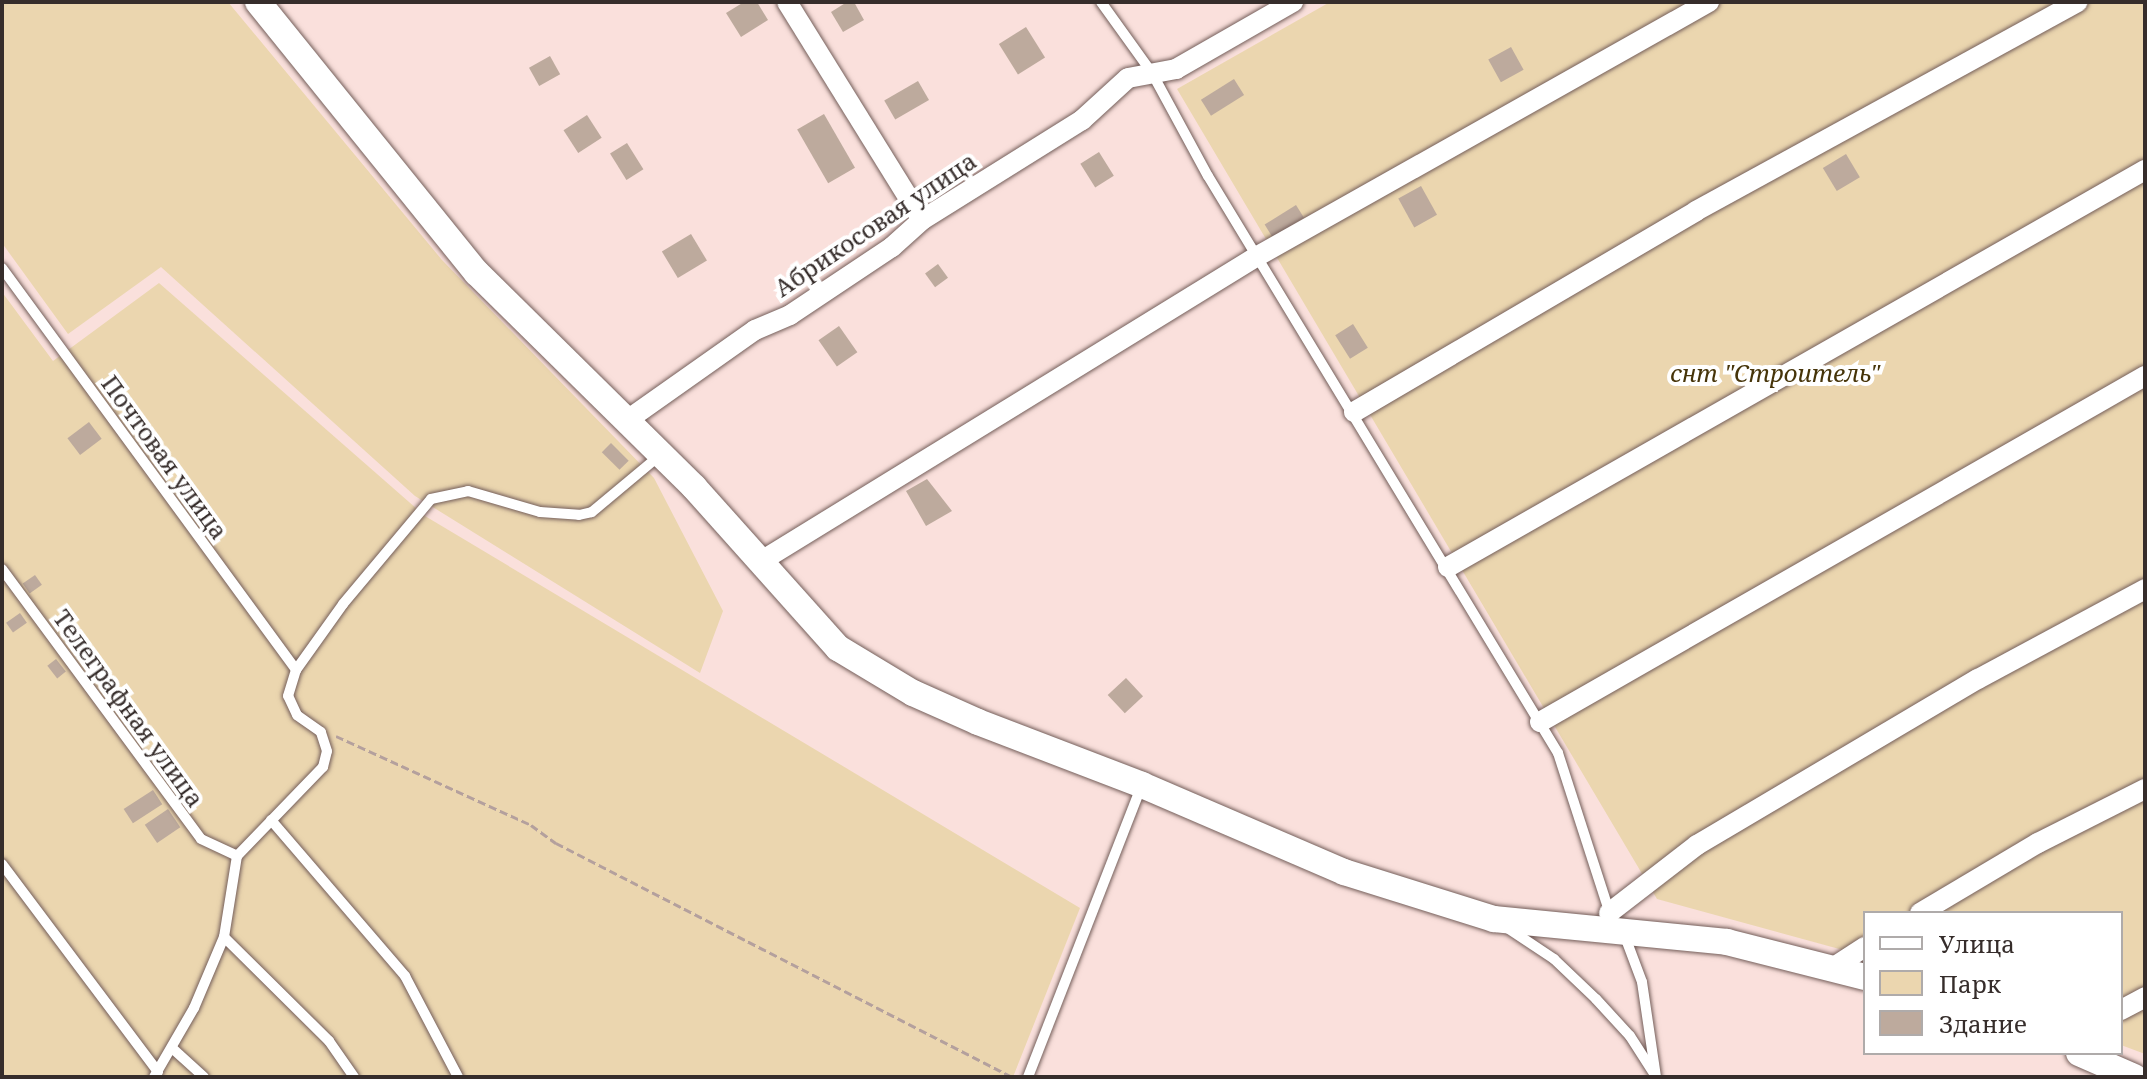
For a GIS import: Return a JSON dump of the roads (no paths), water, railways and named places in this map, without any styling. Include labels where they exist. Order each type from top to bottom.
[{"type":"street","points":[[258,2],[477,273],[763,560],[798,609],[838,648],[888,678],[978,722],[1142,785],[1344,872],[1494,919],[1616,922],[1727,942],[1863,976]]},
{"type":"street","points":[[787,2],[922,220]]},
{"type":"street","name":"Абрикосовая улица","points":[[626,421],[755,330],[790,315],[892,247],[922,220],[1082,120],[1128,78],[1176,69],[1293,2]]},
{"type":"street","points":[[763,560],[1256,257],[1709,2]]},
{"type":"street","points":[[1354,412],[1696,211],[2078,2]]},
{"type":"street","points":[[1448,567],[2145,170]]},
{"type":"street","points":[[1540,722],[2145,376]]},
{"type":"street","points":[[1616,922],[1697,845],[1978,679],[2145,589]]},
{"type":"street","points":[[1924,911],[2145,789]]},
{"type":"street","points":[[1834,967],[1863,948]]},
{"type":"street","points":[[2123,1009],[2145,997]]},
{"type":"street","points":[[2083,1055],[2098,1072],[2134,1077]]},
{"type":"lane","points":[[1101,2],[1152,73],[1256,257],[1448,567],[1563,766],[1616,922],[1642,982],[1656,1077]]},
{"type":"lane","name":"Почтовая улица","points":[[2,268],[296,670]]},
{"type":"lane","points":[[2,864],[156,1075],[172,1048],[224,937],[237,856],[323,767],[327,751],[321,732],[288,703],[296,670],[431,499],[468,491],[540,512],[579,515],[592,512],[661,455]]},
{"type":"lane","name":"Телеграфная улица","points":[[2,569],[201,839],[237,856]]},
{"type":"lane","points":[[1028,1077],[1142,785]]},
{"type":"lane","points":[[271,820],[405,976],[458,1077]]},
{"type":"lane","points":[[1494,919],[1554,959],[1596,999],[1630,1036],[1656,1077]]},
{"type":"lane","points":[[224,937],[329,1041],[354,1077]]},
{"type":"lane","points":[[172,1048],[204,1077]]},
{"type":"park label","name":"снт \"Строитель\"","points":[[1775,373]]}]
